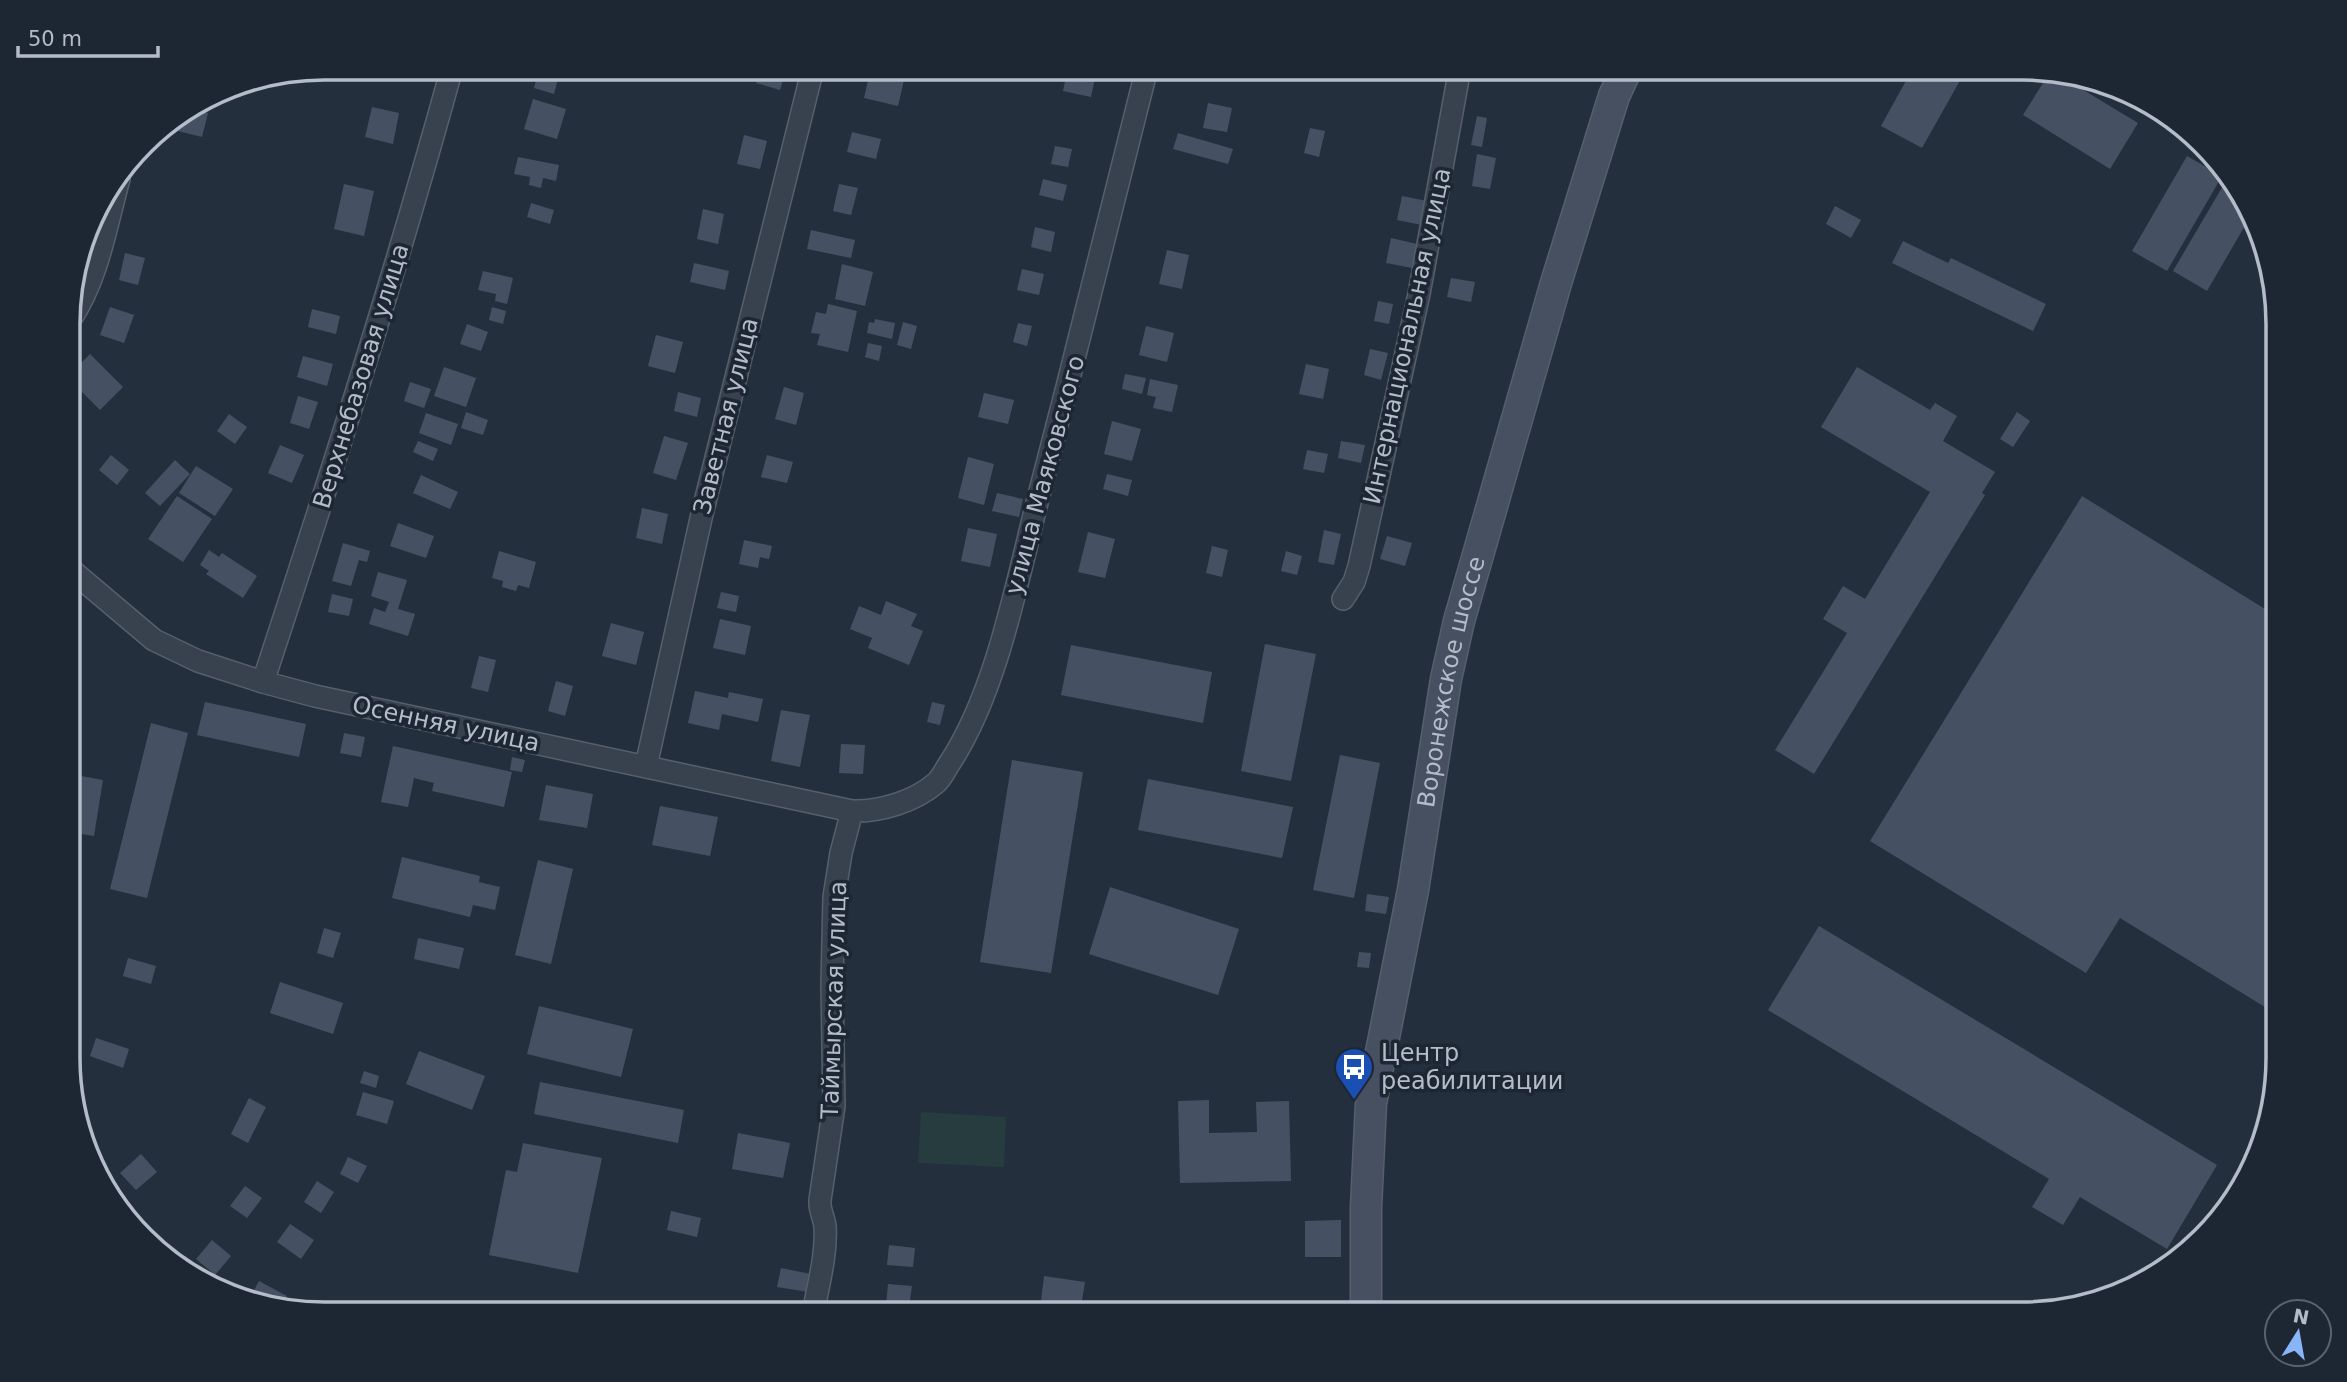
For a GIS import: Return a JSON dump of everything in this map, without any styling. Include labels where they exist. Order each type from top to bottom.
[{"type":"main road","name":"Воронежское шоссе","points":[[1366,1301],[1366,1208],[1371,1102],[1413,890],[1446,679],[1460,621],[1560,271],[1614,96],[1621,80]]},
{"type":"street","name":"Интернациональная улица","points":[[1343,599],[1354,582],[1359,566],[1419,294],[1458,80]]},
{"type":"street","name":"Верхнебазовая улица","points":[[262,682],[342,440],[417,195],[448,81]]},
{"type":"street","name":"Заветная улица","points":[[646,765],[702,514],[810,81]]},
{"type":"street","name":"улица Маяковского","points":[[852,811],[878,810],[910,799],[937,783],[961,746],[985,690],[1003,634],[1144,81]]},
{"type":"street","points":[[83,298],[91,280],[111,209]]},
{"type":"street","name":"Осенняя улица","points":[[80,577],[154,640],[198,661],[262,682],[315,696],[852,811]]},
{"type":"street","name":"Таймырская улица","points":[[815,1302],[824,1250],[825,1226],[819,1210],[834,1106],[834,897],[841,853],[852,811]]},
{"type":"green space","points":[[921,1112],[1006,1117],[1004,1167],[918,1163]]},
{"type":"building","points":[[1906,80],[1960,80],[1922,148],[1881,126]]},
{"type":"building","points":[[536,81],[557,81],[554,94],[534,88]]},
{"type":"building","points":[[757,81],[783,81],[780,90],[756,83]]},
{"type":"building","points":[[868,81],[904,81],[898,106],[864,98]]},
{"type":"building","points":[[1065,81],[1094,81],[1091,97],[1063,91]]},
{"type":"building","points":[[2044,82],[2080,88],[2138,123],[2110,169],[2023,115]]},
{"type":"building","points":[[533,99],[566,109],[557,139],[524,129]]},
{"type":"building","points":[[1208,103],[1232,108],[1227,132],[1203,128]]},
{"type":"building","points":[[372,107],[399,113],[393,144],[365,137]]},
{"type":"building","points":[[206,112],[208,113],[202,137],[177,131]]},
{"type":"building","points":[[1477,116],[1487,118],[1482,147],[1471,145]]},
{"type":"building","points":[[1310,128],[1325,131],[1319,157],[1304,153]]},
{"type":"building","points":[[852,132],[881,139],[876,159],[847,152]]},
{"type":"building","points":[[1178,133],[1233,149],[1228,164],[1173,149]]},
{"type":"building","points":[[744,135],[767,141],[760,169],[737,164]]},
{"type":"building","points":[[1055,146],[1072,149],[1068,167],[1051,164]]},
{"type":"building","points":[[1477,154],[1496,158],[1490,189],[1472,186]]},
{"type":"building","points":[[2187,156],[2210,169],[2219,181],[2167,271],[2132,251]]},
{"type":"building","points":[[518,157],[559,165],[556,181],[543,178],[541,188],[529,185],[530,177],[514,174]]},
{"type":"building","points":[[1043,179],[1067,185],[1063,201],[1039,195]]},
{"type":"building","points":[[344,184],[374,191],[364,236],[334,229]]},
{"type":"building","points":[[839,184],[858,188],[851,215],[833,211]]},
{"type":"building","points":[[2223,186],[2245,225],[2207,291],[2173,271]]},
{"type":"building","points":[[1402,196],[1427,201],[1422,225],[1397,220]]},
{"type":"building","points":[[531,203],[554,210],[550,224],[527,217]]},
{"type":"building","points":[[1835,206],[1861,220],[1851,238],[1826,224]]},
{"type":"building","points":[[703,209],[724,214],[718,244],[697,239]]},
{"type":"building","points":[[1035,227],[1055,232],[1051,252],[1031,247]]},
{"type":"building","points":[[811,230],[855,240],[851,258],[807,249]]},
{"type":"building","points":[[1391,238],[1417,244],[1412,268],[1386,263]]},
{"type":"building","points":[[1903,241],[1948,263],[1951,258],[2046,304],[2033,331],[1892,263]]},
{"type":"building","points":[[1167,250],[1189,255],[1182,289],[1159,284]]},
{"type":"building","points":[[125,253],[145,258],[138,285],[119,280]]},
{"type":"building","points":[[694,263],[729,271],[725,290],[690,282]]},
{"type":"building","points":[[842,264],[873,272],[865,306],[835,299]]},
{"type":"building","points":[[1022,269],[1044,274],[1039,295],[1017,290]]},
{"type":"building","points":[[483,271],[513,278],[507,304],[495,301],[496,294],[478,290]]},
{"type":"building","points":[[1451,278],[1475,282],[1471,302],[1447,297]]},
{"type":"building","points":[[1378,301],[1393,304],[1389,324],[1374,321]]},
{"type":"building","points":[[828,304],[857,311],[848,352],[817,345],[820,334],[811,333],[816,312],[826,314]]},
{"type":"building","points":[[110,307],[134,315],[124,343],[100,335]]},
{"type":"building","points":[[492,307],[506,311],[503,324],[489,320]]},
{"type":"building","points":[[312,309],[340,316],[336,334],[308,327]]},
{"type":"building","points":[[875,319],[895,323],[892,339],[867,333],[869,322],[874,323]]},
{"type":"building","points":[[903,322],[917,326],[911,349],[897,345]]},
{"type":"building","points":[[1018,323],[1032,326],[1027,346],[1013,342]]},
{"type":"building","points":[[467,324],[488,332],[481,351],[460,344]]},
{"type":"building","points":[[1146,326],[1174,333],[1167,362],[1139,355]]},
{"type":"building","points":[[656,335],[683,342],[675,373],[648,366]]},
{"type":"building","points":[[868,343],[882,346],[879,361],[865,357]]},
{"type":"building","points":[[1370,349],[1388,353],[1381,380],[1364,375]]},
{"type":"building","points":[[90,354],[123,387],[100,410],[80,390],[80,364]]},
{"type":"building","points":[[303,356],[333,364],[327,386],[297,377]]},
{"type":"building","points":[[1306,364],[1329,369],[1323,399],[1299,394]]},
{"type":"building","points":[[444,367],[476,378],[466,407],[434,396]]},
{"type":"building","points":[[1857,367],[1930,410],[1935,403],[1957,416],[1943,441],[1995,472],[1982,493],[1985,495],[1814,774],[1775,750],[1847,633],[1823,619],[1843,586],[1865,599],[1930,492],[1821,427]]},
{"type":"building","points":[[1125,374],[1146,378],[1142,394],[1122,389]]},
{"type":"building","points":[[1150,379],[1178,385],[1172,412],[1153,408],[1156,397],[1147,395]]},
{"type":"building","points":[[410,382],[431,389],[424,408],[404,401]]},
{"type":"building","points":[[784,387],[804,393],[796,425],[775,419]]},
{"type":"building","points":[[678,392],[701,398],[697,417],[674,411]]},
{"type":"building","points":[[984,393],[1014,400],[1008,424],[978,417]]},
{"type":"building","points":[[298,396],[318,402],[309,429],[290,423]]},
{"type":"building","points":[[466,412],[488,420],[483,435],[461,428]]},
{"type":"building","points":[[2017,412],[2030,421],[2013,447],[2000,439]]},
{"type":"building","points":[[426,413],[458,424],[451,445],[419,433]]},
{"type":"building","points":[[229,414],[247,427],[235,444],[217,431]]},
{"type":"building","points":[[1112,421],[1141,429],[1132,461],[1104,454]]},
{"type":"building","points":[[664,436],[688,443],[676,480],[653,473]]},
{"type":"building","points":[[418,441],[438,449],[433,461],[413,452]]},
{"type":"building","points":[[1341,441],[1365,445],[1361,463],[1338,458]]},
{"type":"building","points":[[280,445],[304,455],[292,483],[268,473]]},
{"type":"building","points":[[1307,450],[1328,454],[1324,473],[1303,469]]},
{"type":"building","points":[[111,455],[129,470],[117,485],[99,470]]},
{"type":"building","points":[[767,455],[793,462],[787,483],[761,477]]},
{"type":"building","points":[[968,457],[994,464],[984,505],[958,498]]},
{"type":"building","points":[[175,460],[190,474],[160,506],[145,493]]},
{"type":"building","points":[[196,466],[233,489],[215,516],[179,493]]},
{"type":"building","points":[[1107,474],[1132,480],[1128,496],[1103,489]]},
{"type":"building","points":[[421,475],[458,492],[450,509],[413,493]]},
{"type":"building","points":[[997,493],[1023,499],[1019,517],[992,511]]},
{"type":"building","points":[[177,496],[212,519],[183,562],[148,539]]},
{"type":"building","points":[[2082,496],[2266,610],[2266,1008],[2120,918],[2086,973],[1870,841]]},
{"type":"building","points":[[642,508],[668,514],[662,544],[636,538]]},
{"type":"building","points":[[398,523],[434,536],[426,558],[390,546]]},
{"type":"building","points":[[968,528],[997,534],[990,567],[961,561]]},
{"type":"building","points":[[1324,530],[1341,534],[1334,565],[1318,562]]},
{"type":"building","points":[[1088,532],[1115,539],[1105,578],[1078,572]]},
{"type":"building","points":[[1387,536],[1412,543],[1405,566],[1380,559]]},
{"type":"building","points":[[744,540],[772,546],[769,559],[760,557],[758,568],[739,564]]},
{"type":"building","points":[[343,543],[370,551],[367,562],[359,560],[351,586],[332,581]]},
{"type":"building","points":[[1212,546],[1228,550],[1222,577],[1206,573]]},
{"type":"building","points":[[209,550],[219,557],[222,553],[257,576],[243,598],[206,574],[209,571],[200,565]]},
{"type":"building","points":[[499,551],[536,562],[529,588],[518,585],[516,591],[502,587],[503,581],[492,578]]},
{"type":"building","points":[[1286,551],[1302,556],[1297,575],[1281,571]]},
{"type":"building","points":[[378,572],[407,580],[398,609],[415,614],[408,636],[369,624],[374,608],[385,612],[389,602],[371,596]]},
{"type":"building","points":[[721,592],[739,596],[736,612],[717,608]]},
{"type":"building","points":[[332,594],[353,599],[349,616],[328,612]]},
{"type":"building","points":[[886,601],[917,614],[911,626],[923,631],[909,665],[868,648],[872,638],[850,629],[859,606],[881,615]]},
{"type":"building","points":[[720,619],[751,626],[745,655],[713,648]]},
{"type":"building","points":[[611,623],[644,632],[636,665],[602,656]]},
{"type":"building","points":[[1265,644],[1316,654],[1291,781],[1241,771]]},
{"type":"building","points":[[1071,645],[1212,672],[1203,723],[1061,695]]},
{"type":"building","points":[[479,656],[496,660],[488,692],[471,688]]},
{"type":"building","points":[[556,681],[573,686],[565,716],[548,711]]},
{"type":"building","points":[[695,691],[728,698],[729,692],[763,699],[758,722],[722,714],[719,730],[688,723]]},
{"type":"building","points":[[205,702],[306,724],[299,757],[197,735]]},
{"type":"building","points":[[932,702],[945,705],[940,725],[927,722]]},
{"type":"building","points":[[781,710],[810,715],[800,767],[771,761]]},
{"type":"building","points":[[151,723],[188,733],[147,898],[110,889]]},
{"type":"building","points":[[344,733],[365,737],[361,757],[340,753]]},
{"type":"building","points":[[841,744],[865,745],[863,774],[839,773]]},
{"type":"building","points":[[393,746],[512,772],[504,807],[432,791],[434,783],[414,778],[408,807],[381,802]]},
{"type":"building","points":[[1340,755],[1380,763],[1354,898],[1313,890]]},
{"type":"building","points":[[512,757],[525,760],[522,772],[510,770]]},
{"type":"building","points":[[1012,760],[1083,772],[1051,973],[980,962]]},
{"type":"building","points":[[80,776],[103,780],[94,836],[80,834]]},
{"type":"building","points":[[1148,779],[1293,807],[1282,858],[1138,830]]},
{"type":"building","points":[[546,785],[593,794],[587,828],[539,820]]},
{"type":"building","points":[[660,806],[718,817],[710,856],[652,845]]},
{"type":"building","points":[[402,857],[480,876],[479,882],[500,887],[495,910],[473,905],[470,917],[392,898]]},
{"type":"building","points":[[538,860],[573,869],[551,964],[515,955]]},
{"type":"building","points":[[1110,887],[1239,929],[1218,995],[1089,954]]},
{"type":"building","points":[[1367,894],[1389,897],[1386,914],[1365,911]]},
{"type":"building","points":[[1819,926],[2217,1165],[2167,1249],[2080,1197],[2063,1225],[2032,1207],[2049,1179],[1768,1010]]},
{"type":"building","points":[[324,928],[341,933],[333,958],[317,953]]},
{"type":"building","points":[[418,938],[464,948],[459,969],[414,959]]},
{"type":"building","points":[[1359,952],[1371,953],[1369,968],[1357,967]]},
{"type":"building","points":[[128,958],[156,966],[151,984],[123,976]]},
{"type":"building","points":[[280,982],[343,1003],[333,1034],[270,1013]]},
{"type":"building","points":[[539,1006],[633,1029],[621,1077],[527,1054]]},
{"type":"building","points":[[96,1038],[129,1049],[123,1068],[90,1056]]},
{"type":"building","points":[[419,1051],[485,1076],[472,1110],[406,1084]]},
{"type":"building","points":[[364,1071],[379,1076],[376,1088],[360,1083]]},
{"type":"building","points":[[540,1082],[684,1110],[678,1143],[534,1114]]},
{"type":"building","points":[[363,1092],[394,1101],[387,1124],[356,1115]]},
{"type":"building","points":[[249,1098],[266,1107],[248,1143],[231,1134]]},
{"type":"building","points":[[1209,1100],[1209,1133],[1257,1132],[1256,1102],[1289,1101],[1291,1181],[1180,1183],[1178,1101]]},
{"type":"building","points":[[738,1133],[790,1143],[783,1178],[732,1169]]},
{"type":"building","points":[[523,1143],[602,1158],[578,1273],[489,1255],[506,1170],[517,1172]]},
{"type":"building","points":[[141,1154],[157,1172],[136,1190],[120,1173]]},
{"type":"building","points":[[348,1157],[367,1166],[358,1183],[340,1174]]},
{"type":"building","points":[[317,1181],[334,1192],[321,1213],[304,1202]]},
{"type":"building","points":[[245,1186],[262,1198],[247,1218],[230,1206]]},
{"type":"building","points":[[671,1211],[701,1218],[697,1237],[667,1230]]},
{"type":"building","points":[[1341,1220],[1341,1257],[1305,1257],[1305,1221]]},
{"type":"building","points":[[290,1224],[314,1240],[301,1259],[277,1242]]},
{"type":"building","points":[[212,1240],[231,1256],[215,1275],[196,1259]]},
{"type":"building","points":[[889,1245],[915,1248],[913,1267],[887,1265]]},
{"type":"building","points":[[781,1268],[811,1274],[808,1292],[777,1287]]},
{"type":"building","points":[[1044,1276],[1085,1282],[1082,1302],[1041,1301]]},
{"type":"building","points":[[259,1281],[287,1296],[286,1298],[254,1291]]},
{"type":"building","points":[[888,1284],[912,1286],[910,1302],[886,1302]]},
{"type":"place","name":"Центр реабилитации","points":[[1354,1101]]}]
